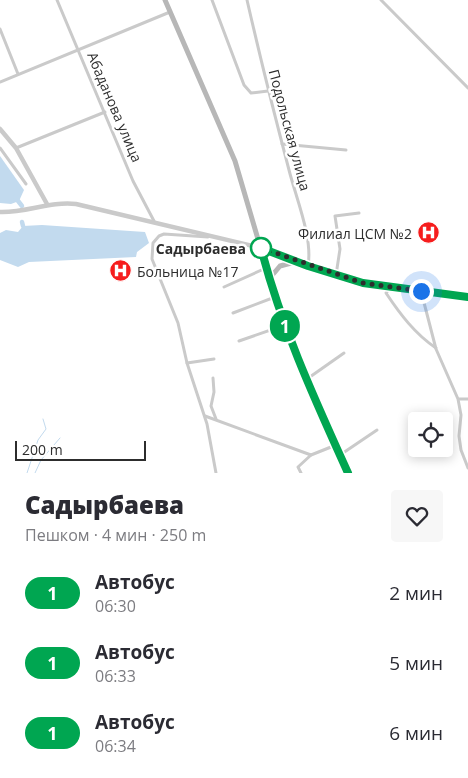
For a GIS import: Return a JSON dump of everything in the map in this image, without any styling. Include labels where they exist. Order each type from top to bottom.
[{"type":"main road","points":[[165,0],[235,161],[274,297],[348,473]]},
{"type":"main road","points":[[261,248],[308,266],[363,283],[468,297]]},
{"type":"main road","points":[[269,279],[280,266],[298,262]]},
{"type":"street","name":"Абаданова улица","points":[[57,0],[133,181],[154,221]]},
{"type":"street","points":[[212,0],[244,85],[251,93],[268,91]]},
{"type":"street","name":"Подольская улица","points":[[247,0],[268,91],[310,254],[308,266]]},
{"type":"street","points":[[381,0],[468,88]]},
{"type":"street","points":[[0,82],[78,48],[170,12]]},
{"type":"street","points":[[0,29],[18,74]]},
{"type":"street","points":[[16,148],[105,112]]},
{"type":"street","points":[[0,128],[16,148],[47,204]]},
{"type":"street","points":[[282,144],[346,150]]},
{"type":"street","points":[[0,148],[26,184]]},
{"type":"street","points":[[0,212],[22,211],[47,204],[76,204],[154,221],[211,237],[261,248]]},
{"type":"street","points":[[336,275],[340,249],[335,216],[359,213]]},
{"type":"street","points":[[211,237],[164,234],[155,239],[152,248],[154,267],[178,323],[187,363],[204,415],[216,473]]},
{"type":"street","points":[[224,287],[266,268]]},
{"type":"street","points":[[390,288],[386,293],[393,303],[420,337],[436,349]]},
{"type":"street","points":[[421,291],[436,349],[458,399],[461,415],[459,436],[468,468]]},
{"type":"street","points":[[233,313],[274,297]]},
{"type":"street","points":[[238,341],[285,325]]},
{"type":"street","points":[[307,379],[344,353]]},
{"type":"street","points":[[187,363],[214,359]]},
{"type":"street","points":[[213,378],[214,392],[211,406],[216,420]]},
{"type":"street","points":[[458,399],[468,399]]},
{"type":"street","points":[[204,415],[311,455]]},
{"type":"street","points":[[340,455],[377,430]]},
{"type":"street","points":[[301,473],[298,467],[311,455],[336,445]]},
{"type":"water","points":[[0,156],[24,190],[19,201],[11,204],[0,203]]},
{"type":"water","points":[[42,225],[145,232],[149,243],[137,252],[136,257],[29,262],[18,267],[0,260],[0,233],[6,230],[18,232],[23,226]]},
{"type":"waterway","points":[[15,197],[22,206]]},
{"type":"waterway","points":[[22,222],[23,226]]},
{"type":"waterway","points":[[27,473],[38,440],[46,429],[43,419]]},
{"type":"waterway","points":[[35,473],[41,460],[60,438]]},
{"type":"bus line","name":"1","points":[[348,473],[285,325],[272,289],[261,248],[308,266],[363,283],[468,297]]},
{"type":"place","name":"Филиал ЦСМ №2","points":[[428,233]]},
{"type":"place","name":"Садырбаева","points":[[261,248]]},
{"type":"place","name":"Больница №17","points":[[121,271]]},
{"type":"route","points":[[261,248],[308,266],[363,283],[421,291]]}]
